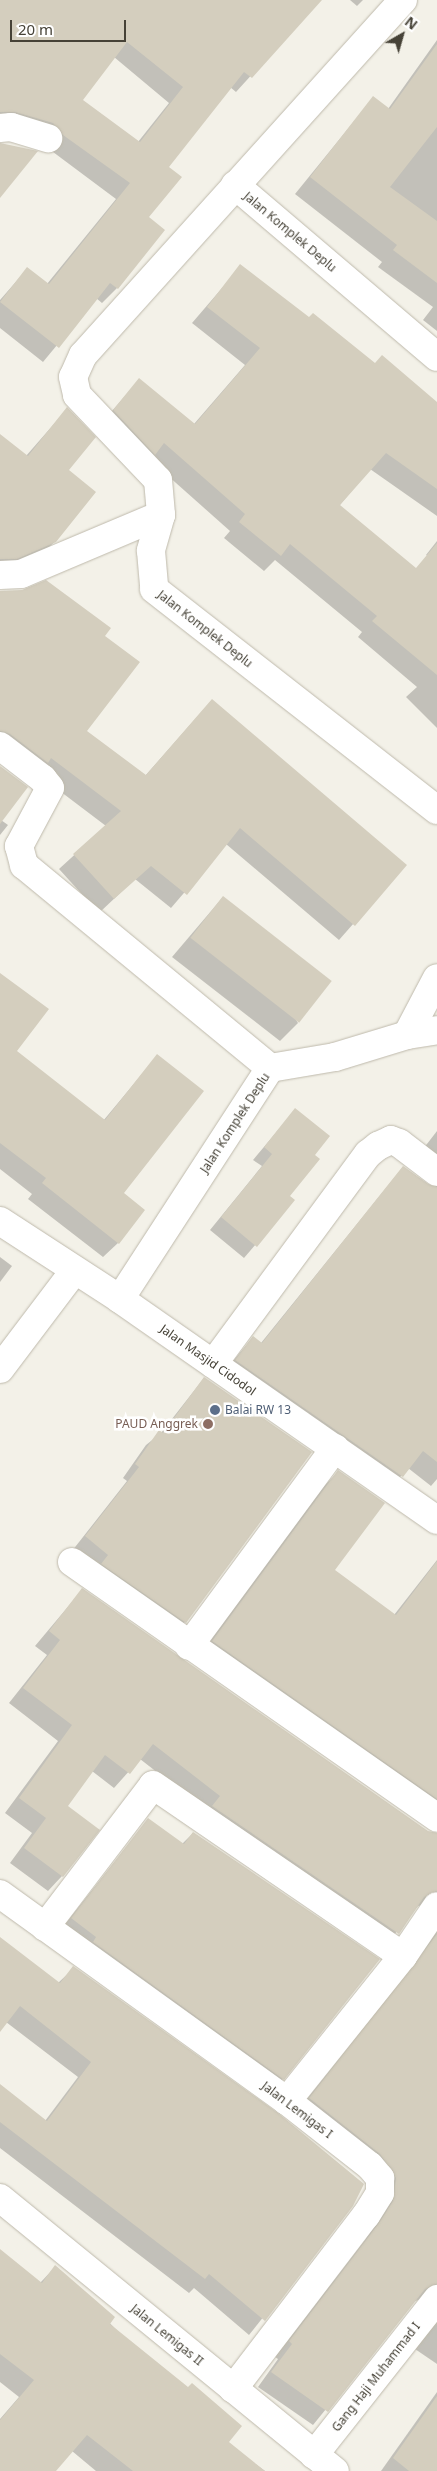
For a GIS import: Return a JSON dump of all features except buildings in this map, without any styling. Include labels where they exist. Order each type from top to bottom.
[{"type":"street","name":"Jalan Komplek Deplu","points":[[403,0],[83,355],[73,376],[77,395],[158,480],[161,515],[151,551],[154,588],[437,810]]},
{"type":"street","points":[[0,128],[48,138]]},
{"type":"street","name":"Jalan Komplek Deplu","points":[[235,185],[437,357]]},
{"type":"street","points":[[0,575],[21,574],[161,515]]},
{"type":"street","points":[[0,746],[43,779],[50,788],[19,846],[24,865],[270,1068]]},
{"type":"street","points":[[407,1034],[437,978]]},
{"type":"street","name":"Jalan Komplek Deplu","points":[[120,1299],[270,1068],[335,1057],[407,1034],[437,1030]]},
{"type":"street","points":[[213,1364],[373,1150],[391,1140],[437,1172]]},
{"type":"street","name":"Jalan Masjid Cidodol","points":[[0,1222],[120,1299],[437,1520]]},
{"type":"street","points":[[0,1369],[74,1271]]},
{"type":"street","points":[[189,1646],[335,1448]]},
{"type":"street","points":[[72,1562],[189,1646],[370,1769],[437,1818]]},
{"type":"street","points":[[45,1927],[153,1785],[404,1956]]},
{"type":"street","name":"Jalan Lemigas I","points":[[0,1894],[287,2101],[370,2166],[380,2178],[380,2193],[233,2389]]},
{"type":"street","points":[[287,2101],[404,1956],[437,1906]]},
{"type":"street","name":"Jalan Lemigas II","points":[[0,2198],[336,2471]]},
{"type":"street","name":"Gang Haji Muhammad I","points":[[314,2455],[437,2299]]},
{"type":"place","name":"Balai RW 13","points":[[215,1410]]},
{"type":"place","name":"PAUD Anggrek","points":[[208,1424]]}]
